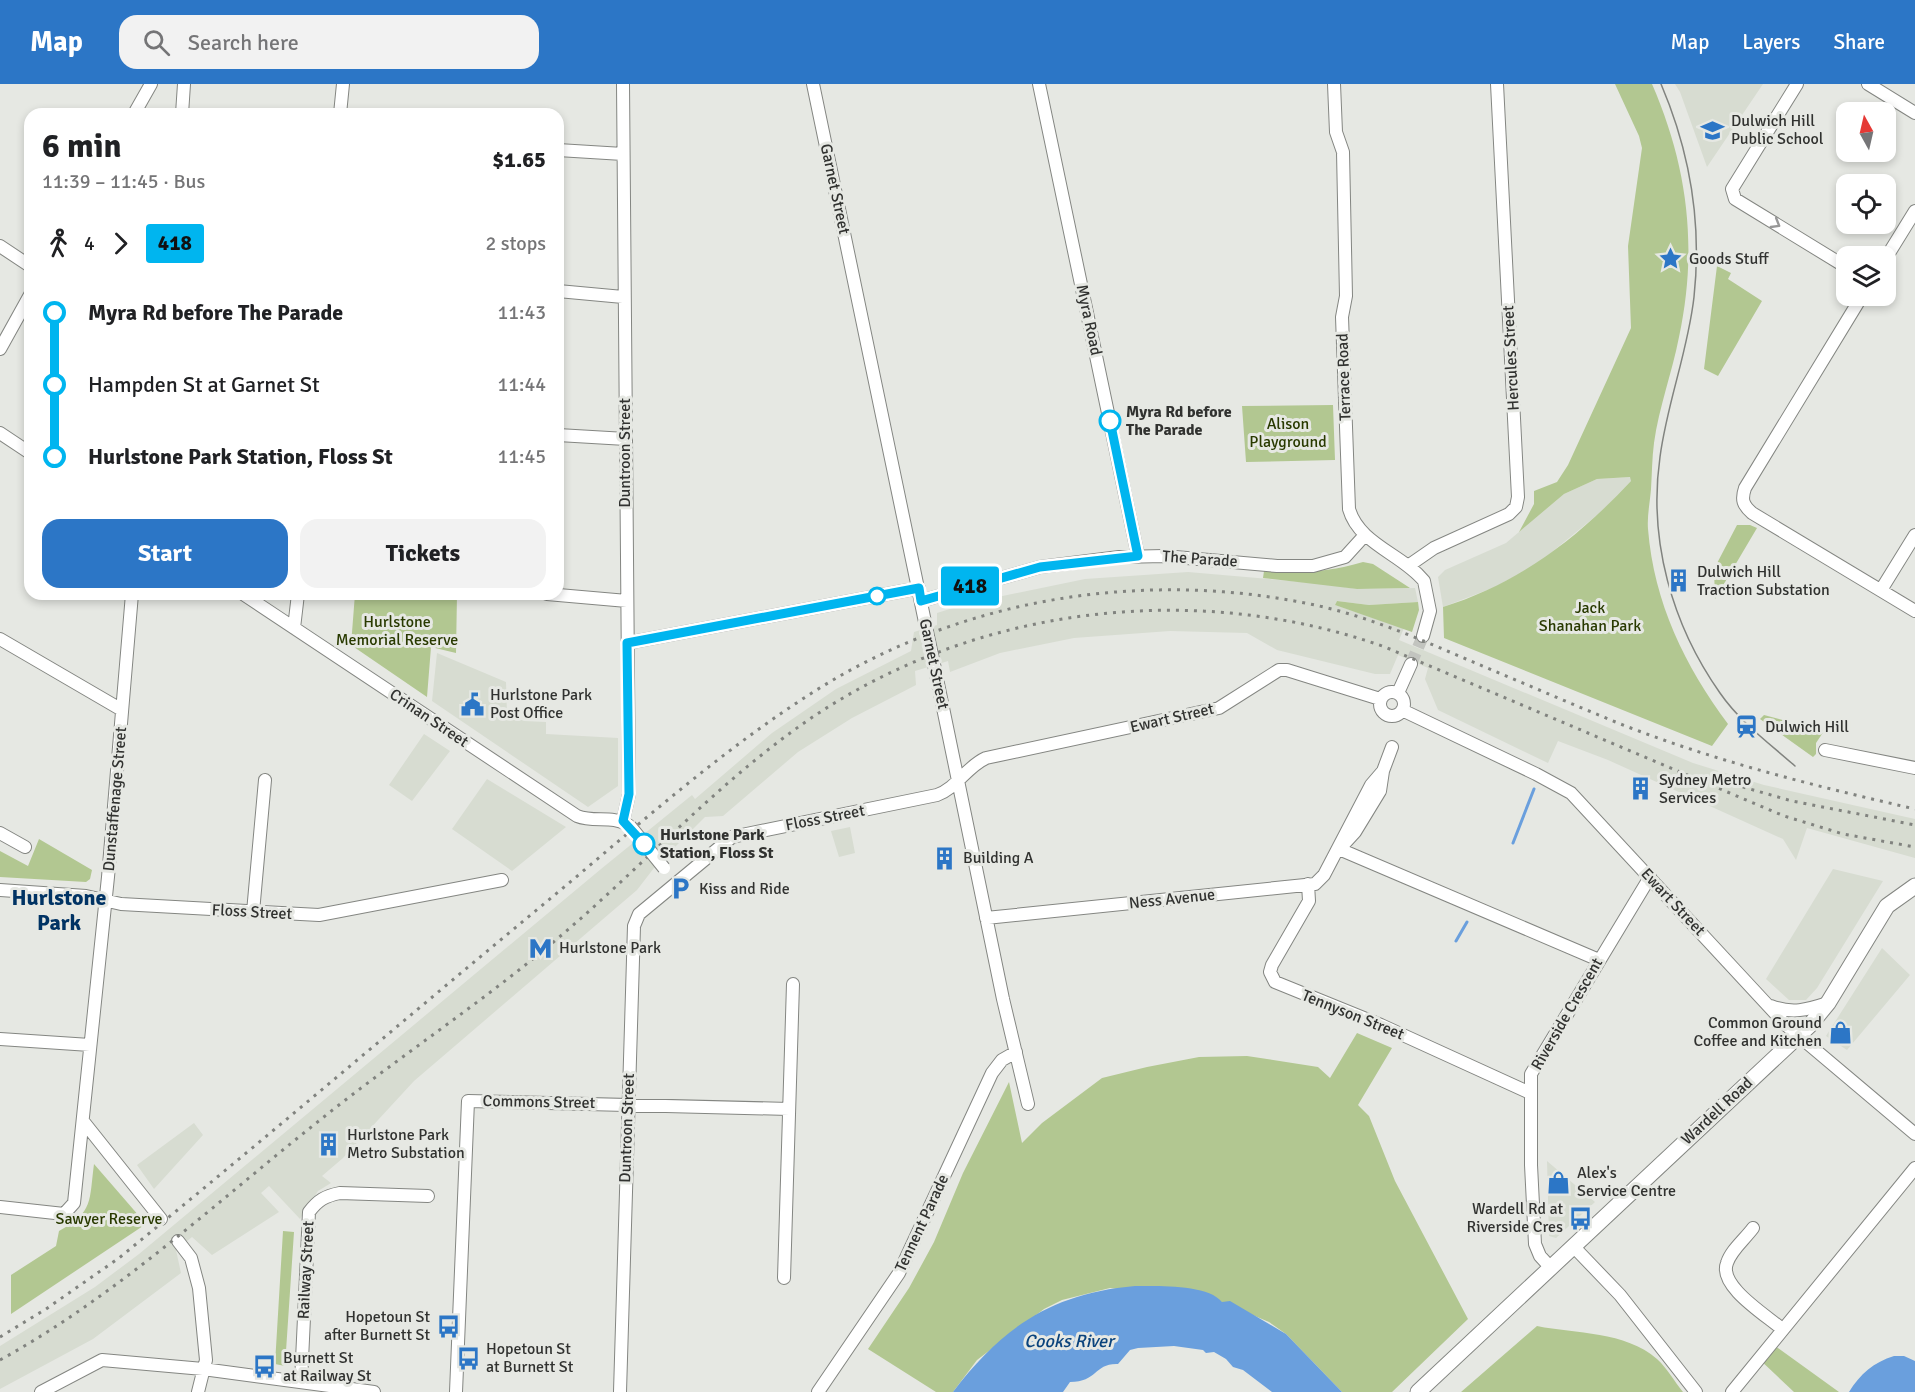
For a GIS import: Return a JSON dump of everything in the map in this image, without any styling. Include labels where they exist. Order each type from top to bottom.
[{"type":"main road","name":"Wardell Road","points":[[1418,1392],[1798,1036],[1828,1002],[1887,906],[1915,886]]},
{"type":"street","points":[[137,108],[151,84]]},
{"type":"street","points":[[341,108],[343,84]]},
{"type":"street","name":"Duntroon Street","points":[[622,84],[629,794],[626,824]]},
{"type":"street","name":"Garnet Street","points":[[813,84],[986,918],[1028,1104]]},
{"type":"street","name":"Myra Road","points":[[1039,84],[1138,556]]},
{"type":"street","name":"Terrace Road","points":[[1334,84],[1336,132],[1343,152],[1346,296],[1342,317],[1349,509],[1353,520],[1365,536],[1408,566],[1424,581],[1430,611],[1423,636]]},
{"type":"street","name":"Hercules Street","points":[[1408,566],[1434,548],[1509,514],[1516,507],[1518,497],[1497,84]]},
{"type":"street","points":[[1797,84],[1732,189],[1735,199],[1836,261]]},
{"type":"street","points":[[1868,84],[1915,113]]},
{"type":"street","points":[[182,108],[183,85]]},
{"type":"street","points":[[564,150],[623,154]]},
{"type":"street","points":[[1896,246],[1910,228],[1915,211]]},
{"type":"street","points":[[0,246],[24,262]]},
{"type":"street","points":[[564,292],[623,297]]},
{"type":"street","points":[[0,349],[24,306]]},
{"type":"street","points":[[1856,306],[1745,488],[1744,505],[1915,611]]},
{"type":"street","points":[[0,433],[24,449]]},
{"type":"street","points":[[564,435],[626,438]]},
{"type":"street","points":[[1881,590],[1915,535]]},
{"type":"street","name":"The Parade","points":[[921,601],[1040,567],[1138,556],[1276,566],[1313,566],[1345,557],[1365,536]]},
{"type":"street","points":[[627,643],[919,588]]},
{"type":"street","points":[[564,595],[627,601]]},
{"type":"street","name":"Dunstaffenage Street","points":[[0,1207],[64,1214],[74,1203],[105,901],[132,600]]},
{"type":"street","name":"Crinan Street","points":[[252,600],[577,816],[590,820],[626,824]]},
{"type":"street","points":[[294,628],[297,600]]},
{"type":"street","points":[[0,639],[123,710]]},
{"type":"street","points":[[1398,693],[1411,664]]},
{"type":"street","name":"Ewart Street","points":[[958,779],[979,761],[992,756],[1219,708],[1279,670],[1287,670],[1380,699]]},
{"type":"street","points":[[1390,692],[1398,693],[1404,701],[1402,710],[1396,716],[1384,714],[1380,707],[1380,699],[1390,692]]},
{"type":"street","name":"Ewart Street","points":[[1402,710],[1571,793],[1798,1036],[1915,1134]]},
{"type":"street","points":[[1308,884],[1322,878],[1371,785],[1383,771],[1392,747]]},
{"type":"street","points":[[1825,750],[1915,768]]},
{"type":"street","name":"Floss Street","points":[[676,883],[736,836],[937,795],[948,790],[958,779]]},
{"type":"street","points":[[253,912],[266,780]]},
{"type":"street","points":[[626,824],[676,883]]},
{"type":"street","points":[[0,833],[25,847]]},
{"type":"street","points":[[1339,849],[1599,960]]},
{"type":"street","name":"Riverside Crescent","points":[[1551,1268],[1540,1256],[1535,1244],[1531,1074],[1650,877]]},
{"type":"street","name":"Floss Street","points":[[0,890],[86,896],[105,901],[319,915],[502,880]]},
{"type":"street","name":"Duntroon Street","points":[[620,1392],[635,921],[643,911],[676,883]]},
{"type":"street","name":"Ness Avenue","points":[[986,918],[1308,884]]},
{"type":"street","name":"Tennyson Street","points":[[1308,884],[1309,901],[1272,965],[1270,972],[1275,982],[1381,1025],[1530,1093]]},
{"type":"street","points":[[784,1278],[793,984]]},
{"type":"street","points":[[1767,1004],[1789,1011],[1809,1009],[1828,1002]]},
{"type":"street","points":[[0,1039],[90,1045]]},
{"type":"street","name":"Tennent Parade","points":[[818,1392],[892,1285],[992,1072],[1002,1060],[1016,1052]]},
{"type":"street","name":"Commons Street","points":[[456,1392],[468,1101],[789,1109]]},
{"type":"street","points":[[83,1121],[161,1219]]},
{"type":"street","points":[[1732,1392],[1915,1168]]},
{"type":"street","name":"Railway Street","points":[[301,1381],[309,1212],[317,1202],[327,1196],[340,1193],[428,1196]]},
{"type":"street","points":[[1753,1228],[1728,1259],[1726,1266],[1728,1281],[1782,1329]]},
{"type":"street","points":[[178,1241],[191,1258],[197,1276],[206,1360],[198,1392]]},
{"type":"street","points":[[1573,1246],[1620,1295],[1696,1392]]},
{"type":"street","points":[[41,1392],[102,1360],[203,1369],[374,1392]]},
{"type":"shaded area","name":"Dulwich Hill Public School","points":[[1675,84],[1763,84],[1707,167],[1680,92]]},
{"type":"shaded area","points":[[1631,477],[1631,481],[1602,511],[1536,565],[1495,587],[1443,607],[1438,577],[1445,570],[1506,543],[1564,494],[1597,479]]},
{"type":"shaded area","points":[[1188,572],[1357,589],[1415,588],[1418,602],[1369,605],[1337,601],[1335,605],[1404,628],[1399,640],[1693,763],[1764,785],[1915,819],[1915,858],[1807,828],[1796,860],[1783,839],[1608,760],[1558,741],[1548,763],[1438,710],[1425,679],[1428,668],[1398,655],[1390,674],[1375,674],[1277,650],[1247,633],[1170,631],[1074,638],[1000,653],[950,672],[948,661],[915,671],[916,685],[852,718],[798,752],[723,816],[705,817],[654,868],[637,890],[414,1081],[343,1158],[322,1176],[331,1183],[318,1191],[300,1219],[269,1186],[261,1193],[279,1212],[212,1255],[192,1237],[176,1250],[181,1273],[93,1339],[0,1389],[0,1346],[95,1287],[139,1254],[601,869],[692,795],[695,799],[772,733],[836,689],[911,651],[914,632],[937,625],[937,613],[969,603],[1085,579]]},
{"type":"shaded area","points":[[437,653],[506,682],[507,714],[524,721],[546,722],[546,734],[618,738],[618,786],[588,807],[432,701]]},
{"type":"shaded area","points":[[424,734],[450,751],[412,801],[389,785]]},
{"type":"shaded area","points":[[487,779],[566,827],[512,871],[452,829]]},
{"type":"shaded area","points":[[850,827],[855,853],[839,857],[831,831]]},
{"type":"shaded area","points":[[1833,869],[1883,881],[1817,988],[1806,1000],[1789,1000],[1766,979]]},
{"type":"shaded area","points":[[1882,948],[1910,975],[1847,1050],[1826,1036]]},
{"type":"shaded area","points":[[194,1123],[203,1135],[154,1189],[137,1165]]},
{"type":"shaded area","points":[[1547,1161],[1595,1202],[1556,1238],[1549,1236]]},
{"type":"green space","name":"Jack Shanahan Park","points":[[1615,84],[1652,84],[1674,146],[1686,208],[1688,272],[1685,304],[1654,443],[1648,529],[1657,583],[1674,632],[1698,679],[1728,724],[1712,746],[1444,638],[1443,607],[1497,586],[1545,557],[1590,522],[1631,481],[1630,477],[1597,479],[1564,494],[1519,532],[1534,504],[1534,491],[1557,482],[1568,465],[1631,328],[1628,246],[1642,148],[1639,136]]},
{"type":"green space","points":[[1717,266],[1731,273],[1728,279],[1762,301],[1718,376],[1704,369]]},
{"type":"green space","name":"Alison Playground","points":[[1333,405],[1335,460],[1246,462],[1242,406]]},
{"type":"green space","points":[[1737,525],[1750,525],[1757,528],[1715,599],[1714,569]]},
{"type":"green space","points":[[1363,562],[1373,564],[1410,588],[1357,589],[1263,578],[1264,571],[1314,571]]},
{"type":"green space","name":"Hurlstone Memorial Reserve","points":[[355,600],[457,600],[456,653],[431,647],[427,697],[351,645]]},
{"type":"green space","points":[[1337,601],[1369,605],[1418,602],[1419,610],[1412,632],[1335,605]]},
{"type":"green space","points":[[1764,715],[1824,731],[1816,743],[1816,754],[1813,757],[1760,719]]},
{"type":"green space","points":[[39,839],[92,870],[90,879],[86,882],[0,877],[0,851],[28,866]]},
{"type":"green space","points":[[1357,1033],[1392,1048],[1358,1105],[1369,1116],[1395,1181],[1468,1319],[1392,1392],[1342,1392],[1286,1334],[1269,1322],[1222,1302],[1110,1288],[1062,1300],[1044,1309],[977,1360],[953,1392],[936,1392],[868,1349],[909,1288],[934,1242],[963,1173],[1009,1082],[1022,1143],[1042,1123],[1102,1078],[1199,1057],[1247,1056],[1318,1067],[1330,1078]]},
{"type":"green space","name":"Sawyer Reserve","points":[[94,1164],[146,1224],[11,1314],[11,1275],[56,1246],[59,1231],[79,1218],[88,1204]]},
{"type":"green space","points":[[283,1231],[294,1232],[285,1366],[275,1364]]},
{"type":"green space","points":[[1537,1326],[1600,1335],[1630,1343],[1657,1359],[1683,1392],[1461,1392]]},
{"type":"green space","points":[[1771,1343],[1839,1392],[1794,1392],[1758,1358]]},
{"type":"water","name":"Cooks River","points":[[1135,1286],[1194,1289],[1215,1296],[1222,1302],[1230,1301],[1286,1334],[1342,1392],[1272,1392],[1214,1352],[1206,1353],[1203,1350],[1174,1346],[1130,1350],[1118,1364],[1104,1366],[1086,1379],[1070,1382],[1063,1392],[953,1392],[991,1349],[1032,1317],[1054,1305],[1079,1296]]},
{"type":"water","points":[[1894,1356],[1904,1356],[1915,1361],[1915,1392],[1849,1392],[1868,1370]]},
{"type":"waterway","points":[[1513,843],[1534,789]]},
{"type":"waterway","points":[[1456,941],[1467,922]]},
{"type":"tunnel","points":[[1411,664],[1423,636]]},
{"type":"tram line","points":[[1661,84],[1680,136],[1686,162],[1695,215],[1696,242],[1691,317],[1667,417],[1660,457],[1657,488],[1661,550],[1677,610],[1703,667],[1736,713],[1795,766]]},
{"type":"railway","points":[[0,1337],[46,1309],[119,1258],[642,821],[749,737],[823,686],[879,656],[937,631],[997,612],[1059,599],[1122,592],[1185,590],[1248,594],[1310,604],[1389,627],[1654,737],[1802,782],[1915,809]]},
{"type":"railway","points":[[0,1360],[43,1335],[123,1279],[345,1100],[527,963],[588,912],[739,773],[804,723],[869,683],[938,652],[1011,630],[1086,616],[1161,610],[1237,614],[1312,626],[1385,647],[1784,816],[1843,834],[1915,847]]},
{"type":"railway","points":[[1708,777],[1792,801],[1915,825]]},
{"type":"bus line","name":"418","points":[[644,844],[623,821],[629,794],[627,643],[919,588],[921,601],[1040,567],[1138,556],[1110,421]]},
{"type":"place","name":"Dulwich Hill Public School","points":[[1713,130]]},
{"type":"place","name":"Goods Stuff","points":[[1671,259]]},
{"type":"place","name":"Myra Rd before The Parade","points":[[1110,421]]},
{"type":"place","name":"Dulwich Hill Traction Substation","points":[[1679,581]]},
{"type":"place","name":"Hurlstone Park Post Office","points":[[472,704]]},
{"type":"place","name":"Dulwich Hill","points":[[1747,727]]},
{"type":"place","name":"Sydney Metro Services","points":[[1641,789]]},
{"type":"place","name":"Hurlstone Park Station, Floss St","points":[[644,844]]},
{"type":"place","name":"Building A","points":[[945,858]]},
{"type":"place","name":"Kiss and Ride","points":[[681,889]]},
{"type":"place","name":"Hurlstone Park","points":[[541,948]]},
{"type":"place","name":"Common Ground Coffee and Kitchen","points":[[1840,1032]]},
{"type":"place","name":"Hurlstone Park Metro Substation","points":[[329,1144]]},
{"type":"place","name":"Alex's Service Centre","points":[[1559,1182]]},
{"type":"place","name":"Wardell Rd at Riverside Cres","points":[[1581,1218]]},
{"type":"place","name":"Hopetoun St after Burnett St","points":[[448,1326]]},
{"type":"place","name":"Hopetoun St at Burnett St","points":[[468,1358]]},
{"type":"place","name":"Burnett St at Railway St","points":[[265,1367]]},
{"type":"district","name":"Hurlstone Park","points":[[59,910]]}]
